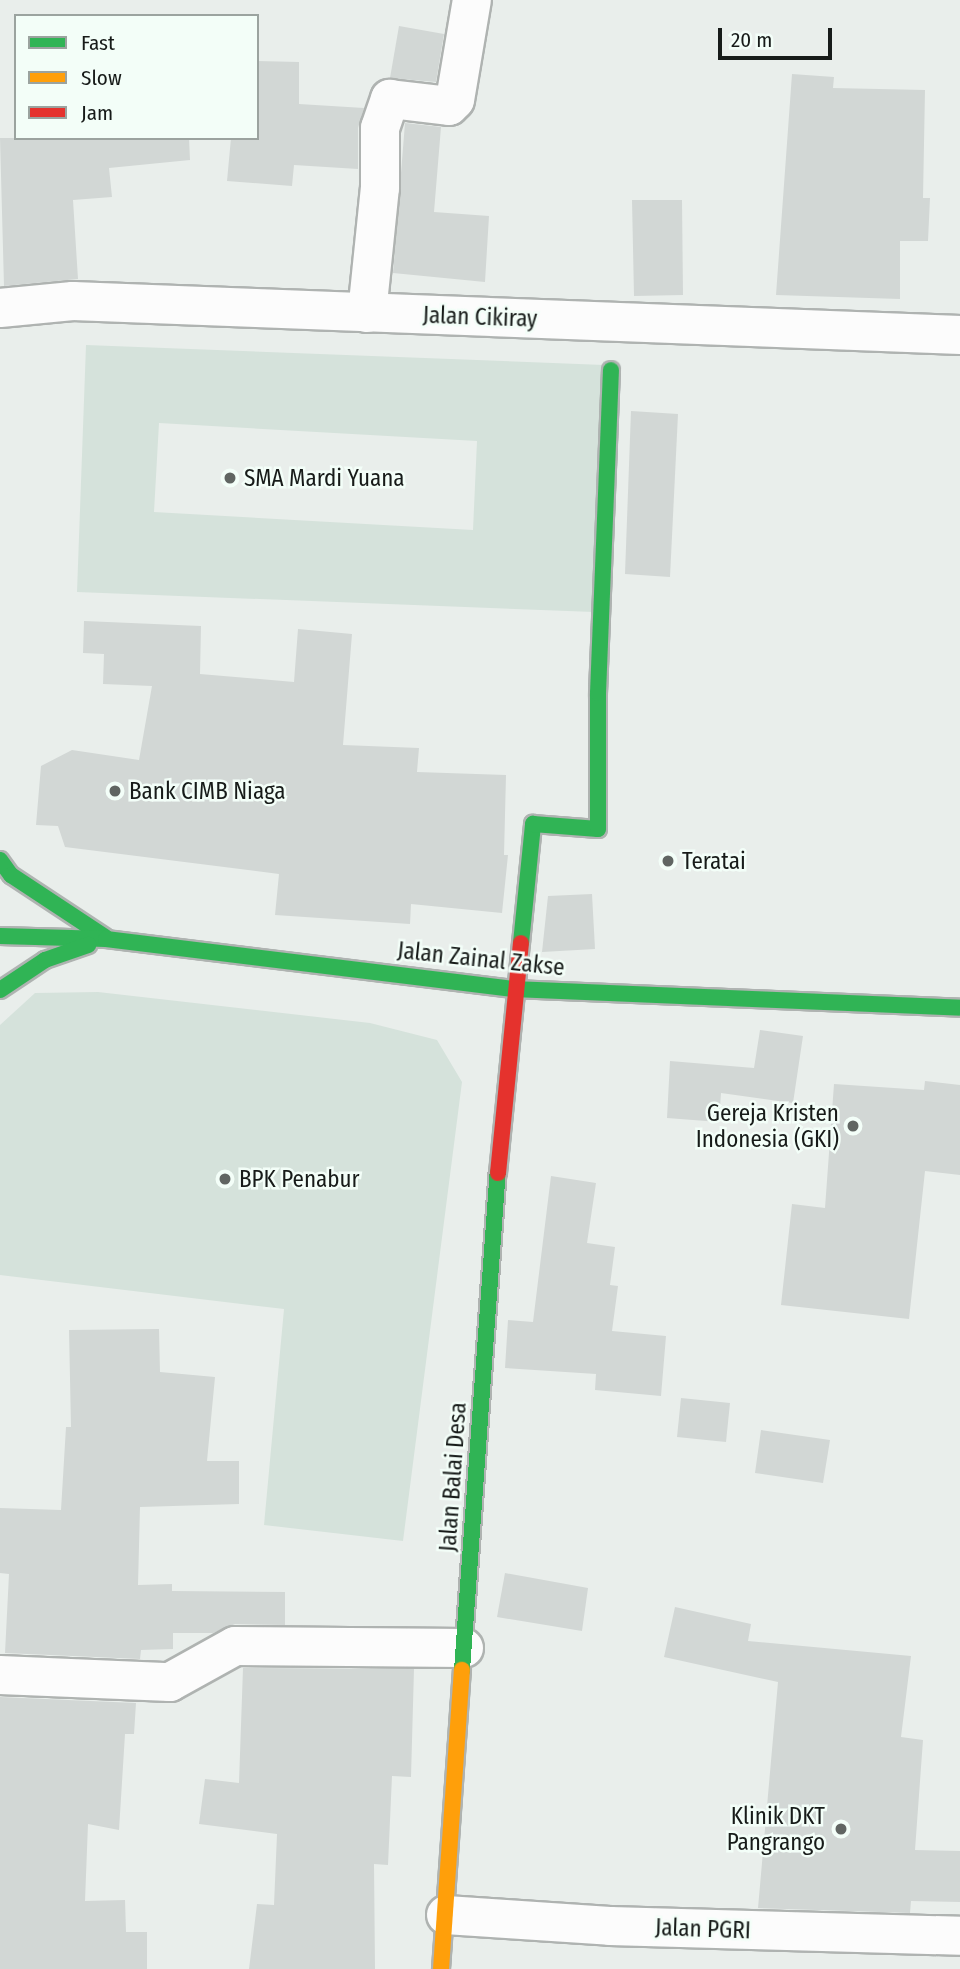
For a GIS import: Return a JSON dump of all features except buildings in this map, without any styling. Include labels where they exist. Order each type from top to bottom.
[{"type":"street","points":[[366,313],[380,188],[380,128],[390,99],[449,106],[455,100],[472,0]]},
{"type":"street","name":"Jalan Cikiray","points":[[0,308],[72,300],[960,335]]},
{"type":"street","name":"Jalan Balai Desa","points":[[441,1969],[492,1234],[533,824],[598,829],[598,680],[611,370]]},
{"type":"street","points":[[0,860],[11,875],[106,939]]},
{"type":"street","name":"Jalan Zainal Zakse","points":[[0,936],[106,939],[515,989],[960,1008]]},
{"type":"street","points":[[0,990],[45,960],[106,939]]},
{"type":"street","points":[[0,1675],[170,1682],[234,1646],[464,1648]]},
{"type":"street","name":"Jalan PGRI","points":[[446,1914],[610,1926],[960,1936]]},
{"type":"shaded area","points":[[86,345],[604,365],[594,612],[77,592]],"holes":[[[159,423],[477,441],[473,530],[154,512]]]},
{"type":"shaded area","name":"BPK Penabur","points":[[98,992],[370,1023],[437,1040],[462,1082],[403,1541],[264,1525],[284,1309],[0,1275],[0,1025],[35,993]]},
{"type":"traffic: fast","points":[[521,943],[533,824],[598,829],[598,693],[611,370]]},
{"type":"traffic: fast","points":[[0,860],[11,875],[105,937]]},
{"type":"traffic: fast","points":[[0,936],[106,939],[515,989],[960,1008]]},
{"type":"traffic: fast","points":[[0,990],[45,960],[88,945]]},
{"type":"traffic: fast","points":[[462,1670],[498,1173]]},
{"type":"traffic: slow","points":[[441,1969],[462,1670]]},
{"type":"traffic: jam","points":[[498,1173],[521,943]]},
{"type":"place","name":"SMA Mardi Yuana","points":[[230,478]]},
{"type":"place","name":"Bank CIMB Niaga","points":[[115,791]]},
{"type":"place","name":"Teratai","points":[[668,861]]},
{"type":"place","name":"Gereja Kristen Indonesia (GKI)","points":[[853,1126]]},
{"type":"place","name":"BPK Penabur","points":[[225,1179]]},
{"type":"place","name":"Klinik DKT Pangrango","points":[[841,1829]]}]
